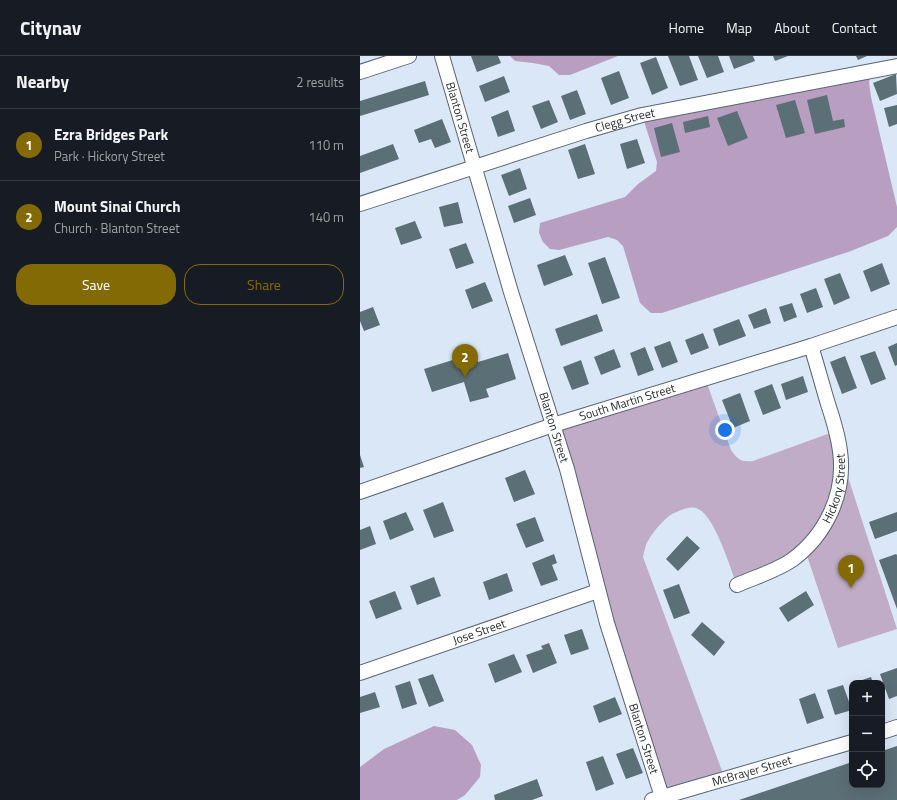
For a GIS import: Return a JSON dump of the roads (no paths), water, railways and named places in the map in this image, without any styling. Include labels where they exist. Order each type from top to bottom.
[{"type":"street","points":[[360,72],[410,56]]},
{"type":"street","name":"Blanton Street","points":[[442,56],[511,292],[567,469],[607,624],[659,799]]},
{"type":"street","name":"Clegg Street","points":[[360,204],[586,130],[642,115],[897,66]]},
{"type":"street","name":"South Martin Street","points":[[360,492],[553,425],[811,346],[897,317]]},
{"type":"street","name":"Hickory Street","points":[[737,585],[790,561],[805,549],[818,534],[829,517],[838,494],[841,475],[840,452],[836,431],[811,346]]},
{"type":"street","name":"Jose Street","points":[[360,673],[598,590]]},
{"type":"street","points":[[885,731],[897,727]]},
{"type":"street","name":"McBrayer Street","points":[[659,799],[849,743]]},
{"type":"place","name":"Mount Sinai Church","points":[[465,377]]},
{"type":"place","name":"Ezra Bridges Park","points":[[851,588]]}]
